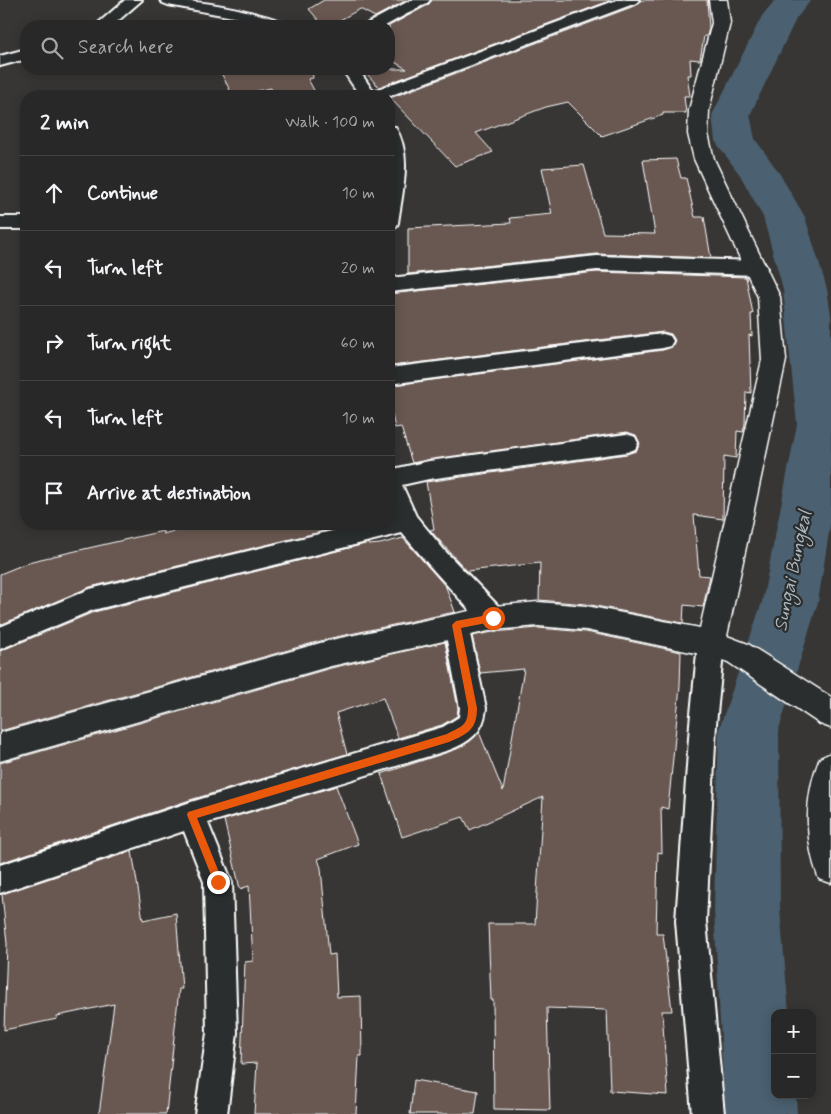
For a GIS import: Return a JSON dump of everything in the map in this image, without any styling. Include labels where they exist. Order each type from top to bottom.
[{"type":"main road","points":[[711,643],[774,360],[770,297],[704,159],[698,134],[699,110],[721,23],[718,0]]},
{"type":"main road","points":[[0,747],[330,654],[456,625],[493,618],[538,614],[586,618],[711,643],[738,652],[831,714]]},
{"type":"main road","points":[[831,768],[823,810],[824,846],[831,867]]},
{"type":"street","points":[[110,20],[134,0]]},
{"type":"street","points":[[168,0],[252,16],[264,20]]},
{"type":"street","points":[[385,20],[422,0]]},
{"type":"street","points":[[390,90],[632,0]]},
{"type":"street","points":[[0,61],[20,56]]},
{"type":"street","points":[[354,75],[364,90]]},
{"type":"street","points":[[0,223],[20,223]]},
{"type":"street","points":[[395,284],[597,263],[757,268]]},
{"type":"street","points":[[395,375],[663,342]]},
{"type":"street","points":[[395,478],[429,470],[627,443]]},
{"type":"street","points":[[395,493],[407,522],[437,558],[493,618]]},
{"type":"street","points":[[395,525],[407,522]]},
{"type":"street","points":[[0,638],[90,600],[374,530]]},
{"type":"street","points":[[0,879],[191,815],[449,738],[468,728],[472,719],[473,708],[456,625]]},
{"type":"street","points":[[708,1114],[691,921],[703,724],[711,643]]},
{"type":"street","points":[[191,815],[218,882],[222,1033],[210,1114]]},
{"type":"building","points":[[324,0],[407,0],[375,17],[360,9],[340,20],[318,20],[309,9]]},
{"type":"building","points":[[432,0],[612,0],[379,87],[368,75],[395,75],[395,69],[407,69],[395,62],[395,23],[428,5]]},
{"type":"building","points":[[641,0],[707,0],[709,28],[707,36],[704,36],[700,60],[690,59],[691,75],[687,75],[690,96],[684,96],[686,113],[663,113],[663,115],[602,136],[568,102],[546,107],[476,133],[493,152],[455,166],[395,103],[395,96],[637,5]]},
{"type":"building","points":[[222,75],[313,75],[313,78],[308,79],[314,90],[272,90],[271,88],[262,90],[230,90]]},
{"type":"building","points":[[676,159],[681,178],[686,178],[695,217],[704,217],[711,258],[597,254],[408,274],[408,228],[511,223],[510,218],[552,214],[542,168],[584,165],[603,233],[655,234],[643,160]]},
{"type":"building","points":[[597,272],[746,277],[753,314],[751,314],[752,336],[749,335],[751,393],[746,392],[745,424],[743,432],[737,431],[736,458],[724,456],[723,519],[694,515],[699,575],[710,576],[703,607],[684,605],[683,623],[586,604],[539,600],[540,563],[467,571],[430,530],[434,529],[426,482],[627,454],[636,451],[640,444],[636,435],[627,432],[412,463],[401,427],[395,428],[395,385],[663,350],[672,347],[675,340],[671,334],[663,332],[395,366],[395,293]]},
{"type":"building","points":[[178,530],[329,530],[90,587],[0,625],[0,574],[32,561],[163,531],[163,534]]},
{"type":"building","points":[[403,538],[446,587],[455,612],[331,638],[0,731],[0,651],[94,612],[369,543],[369,545],[380,544]]},
{"type":"building","points":[[538,628],[586,632],[681,652],[680,686],[668,809],[661,807],[662,853],[658,852],[656,934],[663,934],[672,1011],[662,1011],[668,1095],[610,1091],[607,1010],[547,1008],[550,1110],[494,1109],[493,1000],[491,1000],[488,924],[535,924],[543,797],[470,830],[463,817],[402,837],[381,774],[457,749],[470,741],[479,732],[503,791],[524,669],[480,673],[472,636]]},
{"type":"building","points":[[445,642],[458,708],[457,716],[442,725],[398,738],[383,698],[336,713],[347,754],[190,800],[0,863],[0,763],[331,668]]},
{"type":"building","points":[[336,786],[358,844],[318,859],[321,868],[329,955],[335,954],[337,997],[361,996],[362,1056],[359,1056],[356,1114],[254,1114],[257,1063],[241,1064],[245,962],[253,961],[249,886],[240,889],[224,820]]},
{"type":"building","points":[[132,851],[143,920],[176,913],[182,989],[179,989],[166,1114],[99,1114],[114,1004],[4,1030],[7,944],[2,894]]},
{"type":"building","points":[[414,1080],[478,1091],[475,1114],[410,1114]]},
{"type":"waterway","name":"Sungai Bungkal","points":[[761,1114],[747,909],[749,729],[790,602],[822,424],[805,289],[784,217],[758,171],[735,141],[731,115],[780,16],[794,0]]},
{"type":"route","points":[[218,882],[191,815],[449,738],[468,728],[472,719],[473,708],[456,625],[493,618]]}]
